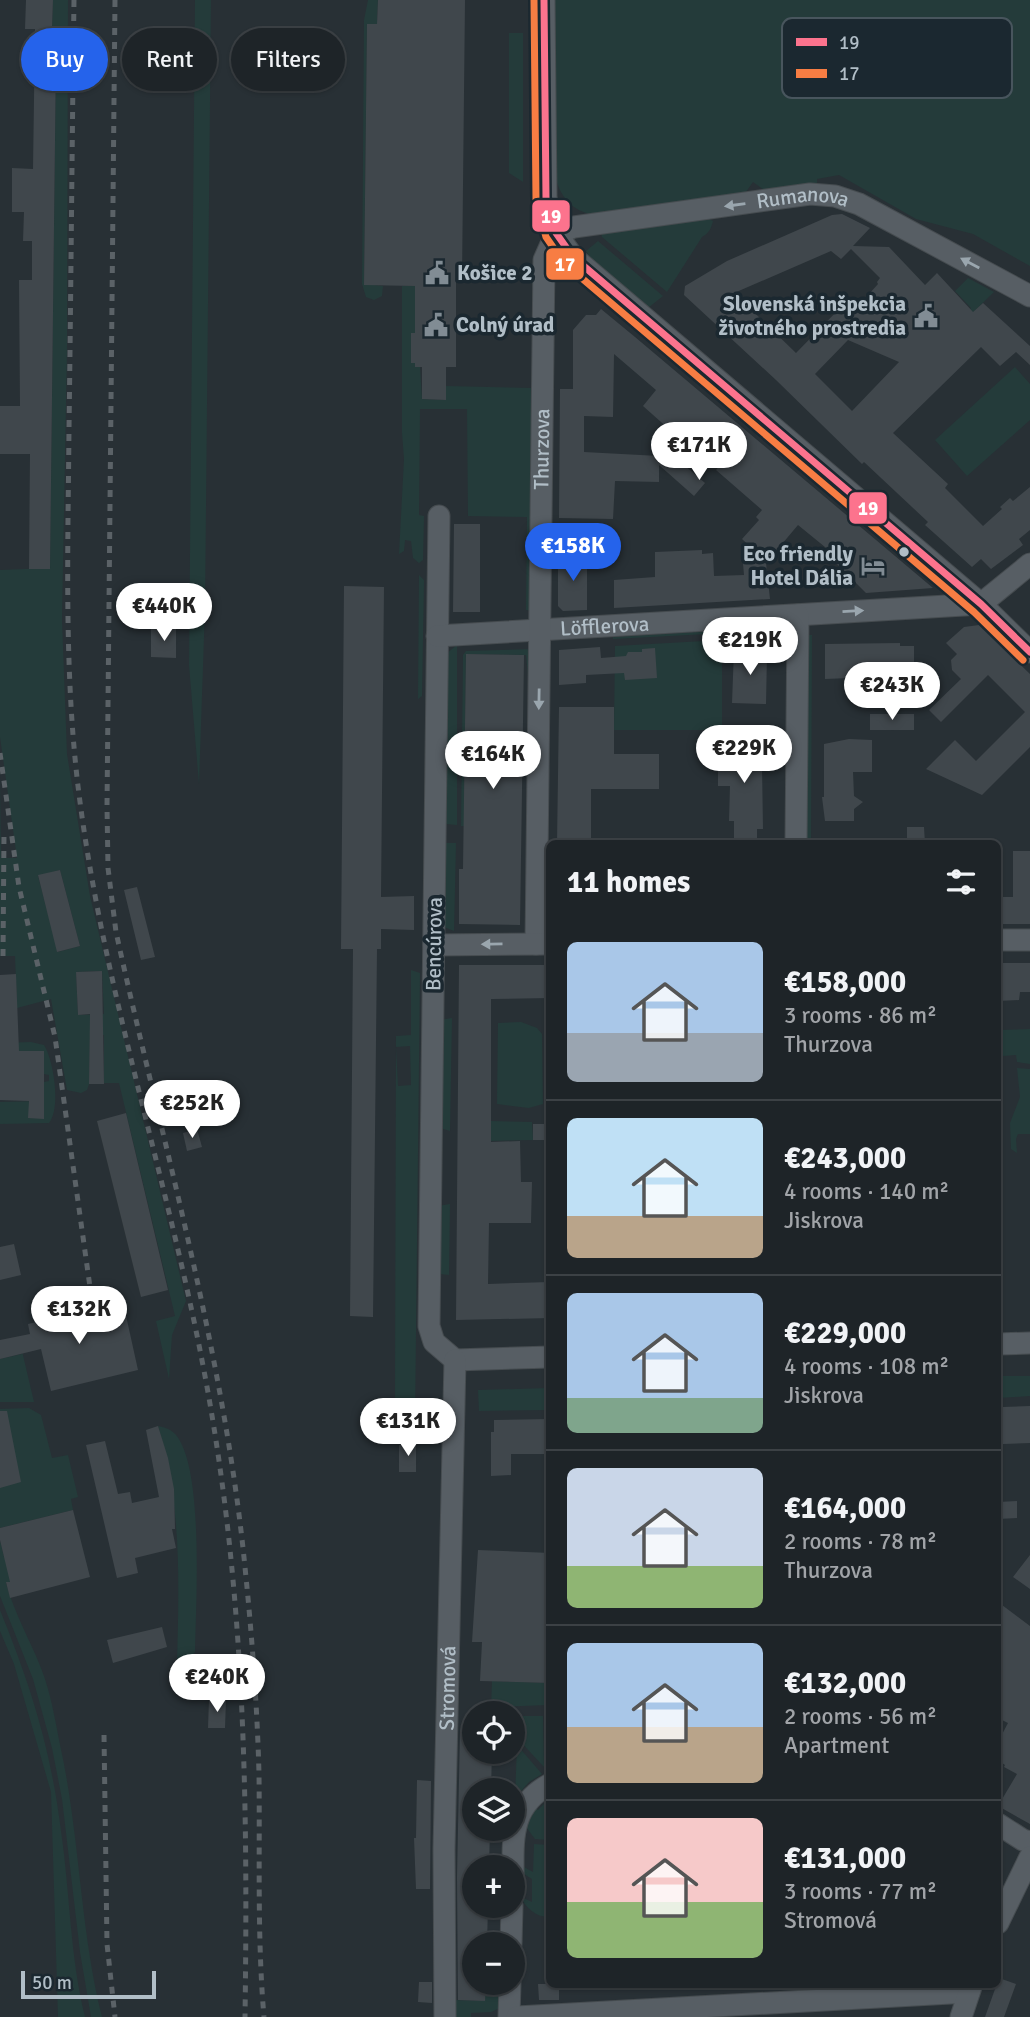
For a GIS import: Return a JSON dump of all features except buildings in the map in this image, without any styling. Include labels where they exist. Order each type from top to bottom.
[{"type":"street","points":[[544,0],[546,198],[556,233],[573,257],[981,604],[1030,652]]},
{"type":"street","name":"Rumanova","points":[[556,233],[574,227],[810,194],[835,196],[859,204],[1030,296]]},
{"type":"street","name":"Thurzova","points":[[543,944],[540,631],[544,260],[556,233]]},
{"type":"street","name":"Bencúrova","points":[[439,516],[429,1326],[434,1342],[455,1360]]},
{"type":"street","points":[[981,604],[1030,564]]},
{"type":"street","name":"Löfflerova","points":[[437,636],[981,604]]},
{"type":"street","points":[[796,840],[798,615]]},
{"type":"street","points":[[1001,940],[1030,940]]},
{"type":"street","points":[[434,945],[543,944]]},
{"type":"street","points":[[1001,1344],[1030,1343]]},
{"type":"street","points":[[455,1360],[546,1357]]},
{"type":"street","name":"Stromová","points":[[445,2017],[444,1849],[455,1360]]},
{"type":"street","points":[[514,1855],[514,1830],[519,1813],[530,1797],[546,1787]]},
{"type":"street","points":[[1001,1826],[1030,1842]]},
{"type":"street","points":[[1001,1917],[1030,1857]]},
{"type":"street","points":[[517,2017],[971,1988],[961,2017]]},
{"type":"street","points":[[509,2017],[510,1995]]},
{"type":"green space","points":[[53,0],[68,0],[68,28],[52,28]]},
{"type":"green space","points":[[195,0],[211,0],[211,28],[195,28]]},
{"type":"green space","points":[[368,0],[378,0],[377,20],[389,21],[389,24],[367,25],[364,284],[383,286],[382,296],[374,300],[366,297],[362,284],[364,20]]},
{"type":"green space","points":[[554,0],[1030,0],[1030,266],[973,234],[916,219],[839,175],[817,179],[817,183],[764,190],[753,182],[743,196],[595,215],[579,210],[567,201],[559,189],[554,173]]},
{"type":"green space","points":[[531,3],[534,11],[533,161],[531,160]]},
{"type":"green space","points":[[509,33],[523,33],[523,182],[509,173]]},
{"type":"green space","points":[[56,91],[68,91],[62,620],[67,754],[90,896],[186,1301],[172,1335],[169,1379],[156,1321],[175,1316],[119,1083],[104,1083],[104,1035],[90,1035],[87,1090],[81,1093],[67,1090],[51,999],[17,1008],[15,956],[0,956],[0,775],[1,858],[17,858],[0,737],[0,570],[50,568]],"holes":[[[60,870],[80,946],[58,952],[38,876]],[[102,971],[104,1014],[78,1015],[76,972]]]},
{"type":"green space","points":[[194,91],[210,91],[205,608],[199,784],[189,665]]},
{"type":"green space","points":[[701,216],[713,221],[710,229],[667,292],[602,237],[601,233]]},
{"type":"green space","points":[[598,241],[663,296],[648,308],[590,258],[586,251]]},
{"type":"green space","points":[[968,278],[994,292],[915,369],[917,359],[971,308],[955,291]]},
{"type":"green space","points":[[402,286],[415,286],[415,333],[411,334],[411,363],[420,367],[422,399],[445,400],[446,386],[533,388],[533,611],[526,610],[527,517],[468,516],[467,409],[420,409],[419,515],[424,516],[423,560],[419,563],[413,558],[411,541],[405,540],[404,551],[399,554],[404,459]]},
{"type":"green space","points":[[1015,367],[1030,384],[1030,420],[967,476],[935,440]]},
{"type":"green space","points":[[419,575],[424,580],[422,696],[418,699]]},
{"type":"green space","points":[[782,627],[783,630],[613,639],[613,637]]},
{"type":"green space","points":[[806,635],[812,635],[811,840],[805,840]]},
{"type":"green space","points":[[722,640],[722,730],[614,730],[615,646]]},
{"type":"green space","points":[[457,645],[457,825],[446,824],[440,820],[446,654]]},
{"type":"green space","points":[[533,649],[532,666],[528,674],[526,655],[466,654],[464,826],[461,826],[463,655],[466,651]]},
{"type":"green space","points":[[445,843],[456,843],[454,931],[444,927]]},
{"type":"green space","points":[[411,970],[420,973],[415,1421],[402,1418],[395,1408],[396,1036],[411,1035]],"holes":[[[410,1046],[411,1085],[398,1086],[396,1047]]]},
{"type":"green space","points":[[452,1018],[450,1131],[440,1128],[440,1020]]},
{"type":"green space","points":[[521,1022],[537,1028],[542,1034],[543,1104],[529,1108],[497,1104],[498,1023]]},
{"type":"green space","points":[[1030,1029],[1030,1064],[1017,1062],[1016,1055],[1003,1056],[1001,1030]]},
{"type":"green space","points":[[31,1042],[44,1045],[51,1062],[55,1084],[53,1116],[49,1123],[0,1124],[0,1102],[44,1101],[44,1082],[49,1081],[49,1075],[44,1074],[44,1051],[19,1052],[0,1043]]},
{"type":"green space","points":[[1017,1068],[1030,1069],[1030,1134],[1018,1134],[1017,1153],[1011,1149],[1010,1123],[1020,1097]]},
{"type":"green space","points":[[491,1121],[532,1122],[533,1140],[491,1141]]},
{"type":"green space","points":[[450,1204],[449,1275],[440,1274],[438,1206]]},
{"type":"green space","points":[[18,1334],[34,1402],[0,1402],[0,1359],[22,1354]]},
{"type":"green space","points":[[1001,1376],[1030,1376],[1030,1396],[1001,1398]]},
{"type":"green space","points":[[546,1388],[546,1410],[479,1411],[478,1390]]},
{"type":"green space","points":[[29,1408],[41,1415],[52,1458],[68,1455],[78,1497],[71,1499],[73,1510],[0,1528],[0,1409]]},
{"type":"green space","points":[[158,1426],[171,1430],[180,1441],[192,1484],[195,1513],[195,1652],[187,1662],[177,1664],[178,1574],[175,1514],[166,1455]]},
{"type":"green space","points":[[80,1538],[85,1562],[6,1583],[44,1676],[52,1707],[69,1791],[89,1953],[102,2017],[91,2017],[80,1952],[62,1799],[52,1748],[33,1679],[0,1596],[0,1540],[4,1557]]},
{"type":"green space","points":[[0,1610],[30,1692],[52,1773],[64,1854],[76,1971],[85,2017],[58,2017],[51,1792],[14,1664],[0,1631]]},
{"type":"green space","points":[[492,1681],[546,1683],[546,1705],[525,1706],[525,1701],[491,1701]]},
{"type":"green space","points":[[525,1716],[543,1716],[544,1767],[525,1747]]},
{"type":"green space","points":[[525,1754],[542,1774],[525,1787],[525,1778],[516,1778],[516,1764],[525,1764]]},
{"type":"green space","points":[[546,1802],[546,1840],[535,1839],[526,1827],[532,1804],[538,1810]]},
{"type":"green space","points":[[534,1844],[546,1845],[546,1916],[532,1911],[525,1904],[525,1899],[532,1902],[532,1879],[525,1875],[525,1868],[533,1872]]},
{"type":"green space","points":[[485,1995],[503,1995],[500,2008],[491,2012],[471,2013],[471,2017],[454,2017],[454,2000],[485,2001]]},
{"type":"railway","points":[[74,0],[68,563],[74,742],[89,861],[103,935],[190,1302],[205,1376],[229,1536],[244,1775],[245,2017]]},
{"type":"railway","points":[[115,0],[108,868],[116,932],[205,1315],[233,1470],[246,1576],[255,1689],[259,1774],[260,1956],[264,2017]]},
{"type":"railway","points":[[0,753],[19,887],[55,1037],[90,1287]]},
{"type":"railway","points":[[3,956],[4,834]]},
{"type":"railway","points":[[104,1735],[107,1944],[115,2017]]},
{"type":"transit line","name":"17","points":[[534,0],[536,199],[546,237],[564,263],[974,612],[1023,660]]},
{"type":"transit line","name":"19","points":[[544,0],[546,198],[556,233],[573,257],[981,604],[1030,652]]},
{"type":"place","name":"Košice 2","points":[[437,273]]},
{"type":"place","name":"Slovenská inšpekcia životného prostredia","points":[[926,316]]},
{"type":"place","name":"Colný úrad","points":[[436,325]]},
{"type":"place","name":"Eco friendly Hotel Dália","points":[[873,566]]}]
